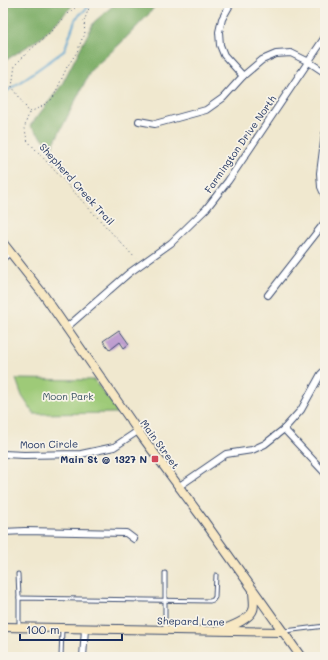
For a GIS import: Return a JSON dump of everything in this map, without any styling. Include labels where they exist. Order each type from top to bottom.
[{"type":"main road","name":"Main Street","points":[[3,243],[43,294],[138,431],[301,657]]},
{"type":"main road","points":[[219,631],[244,620],[252,613],[254,610],[253,591]]},
{"type":"main road","name":"Shepard Lane","points":[[3,628],[283,632]]},
{"type":"street","points":[[231,3],[222,19],[219,32],[220,45],[224,55],[243,76]]},
{"type":"street","name":"Farmington Drive North","points":[[66,328],[129,273],[171,243],[206,209],[228,181],[325,37]]},
{"type":"street","points":[[139,120],[155,124],[206,110],[223,98],[243,76],[262,60],[276,54],[291,53],[309,62],[325,74]]},
{"type":"street","points":[[325,134],[320,173],[321,187],[325,196]]},
{"type":"street","points":[[268,295],[325,222]]},
{"type":"street","points":[[3,258],[10,252]]},
{"type":"street","points":[[178,487],[226,454],[252,450],[265,444],[284,429],[301,410],[321,374],[325,370]]},
{"type":"street","points":[[284,429],[325,473]]},
{"type":"street","name":"Moon Circle","points":[[3,454],[81,454],[114,448],[138,431]]},
{"type":"street","points":[[3,532],[126,533],[134,539]]},
{"type":"street","points":[[83,657],[85,629]]},
{"type":"lane","points":[[165,573],[165,630]]},
{"type":"lane","points":[[18,574],[19,628]]},
{"type":"lane","points":[[19,598],[210,601],[215,597],[216,575]]},
{"type":"lane","points":[[283,632],[325,626]]},
{"type":"lane","points":[[61,657],[62,629]]},
{"type":"path","points":[[81,3],[15,65],[12,87],[29,112],[41,107],[51,100],[67,66],[77,52],[85,35],[84,21],[91,3]]},
{"type":"path","name":"Shepherd Creek Trail","points":[[29,112],[30,114],[25,124],[28,140],[136,259]]},
{"type":"green space","points":[[3,3],[75,3],[42,37],[3,62]]},
{"type":"green space","points":[[116,3],[157,3],[149,14],[121,43],[91,70],[52,147],[30,126],[61,86],[94,22]]},
{"type":"green space","name":"Moon Park","points":[[16,379],[94,380],[119,413],[34,414],[22,396]]},
{"type":"building","points":[[119,330],[129,344],[124,348],[120,342],[110,350],[103,341]]},
{"type":"waterway","points":[[3,94],[64,51],[76,18],[93,3]]},
{"type":"place","name":"Main St @ 1327 N","points":[[155,459]]}]
